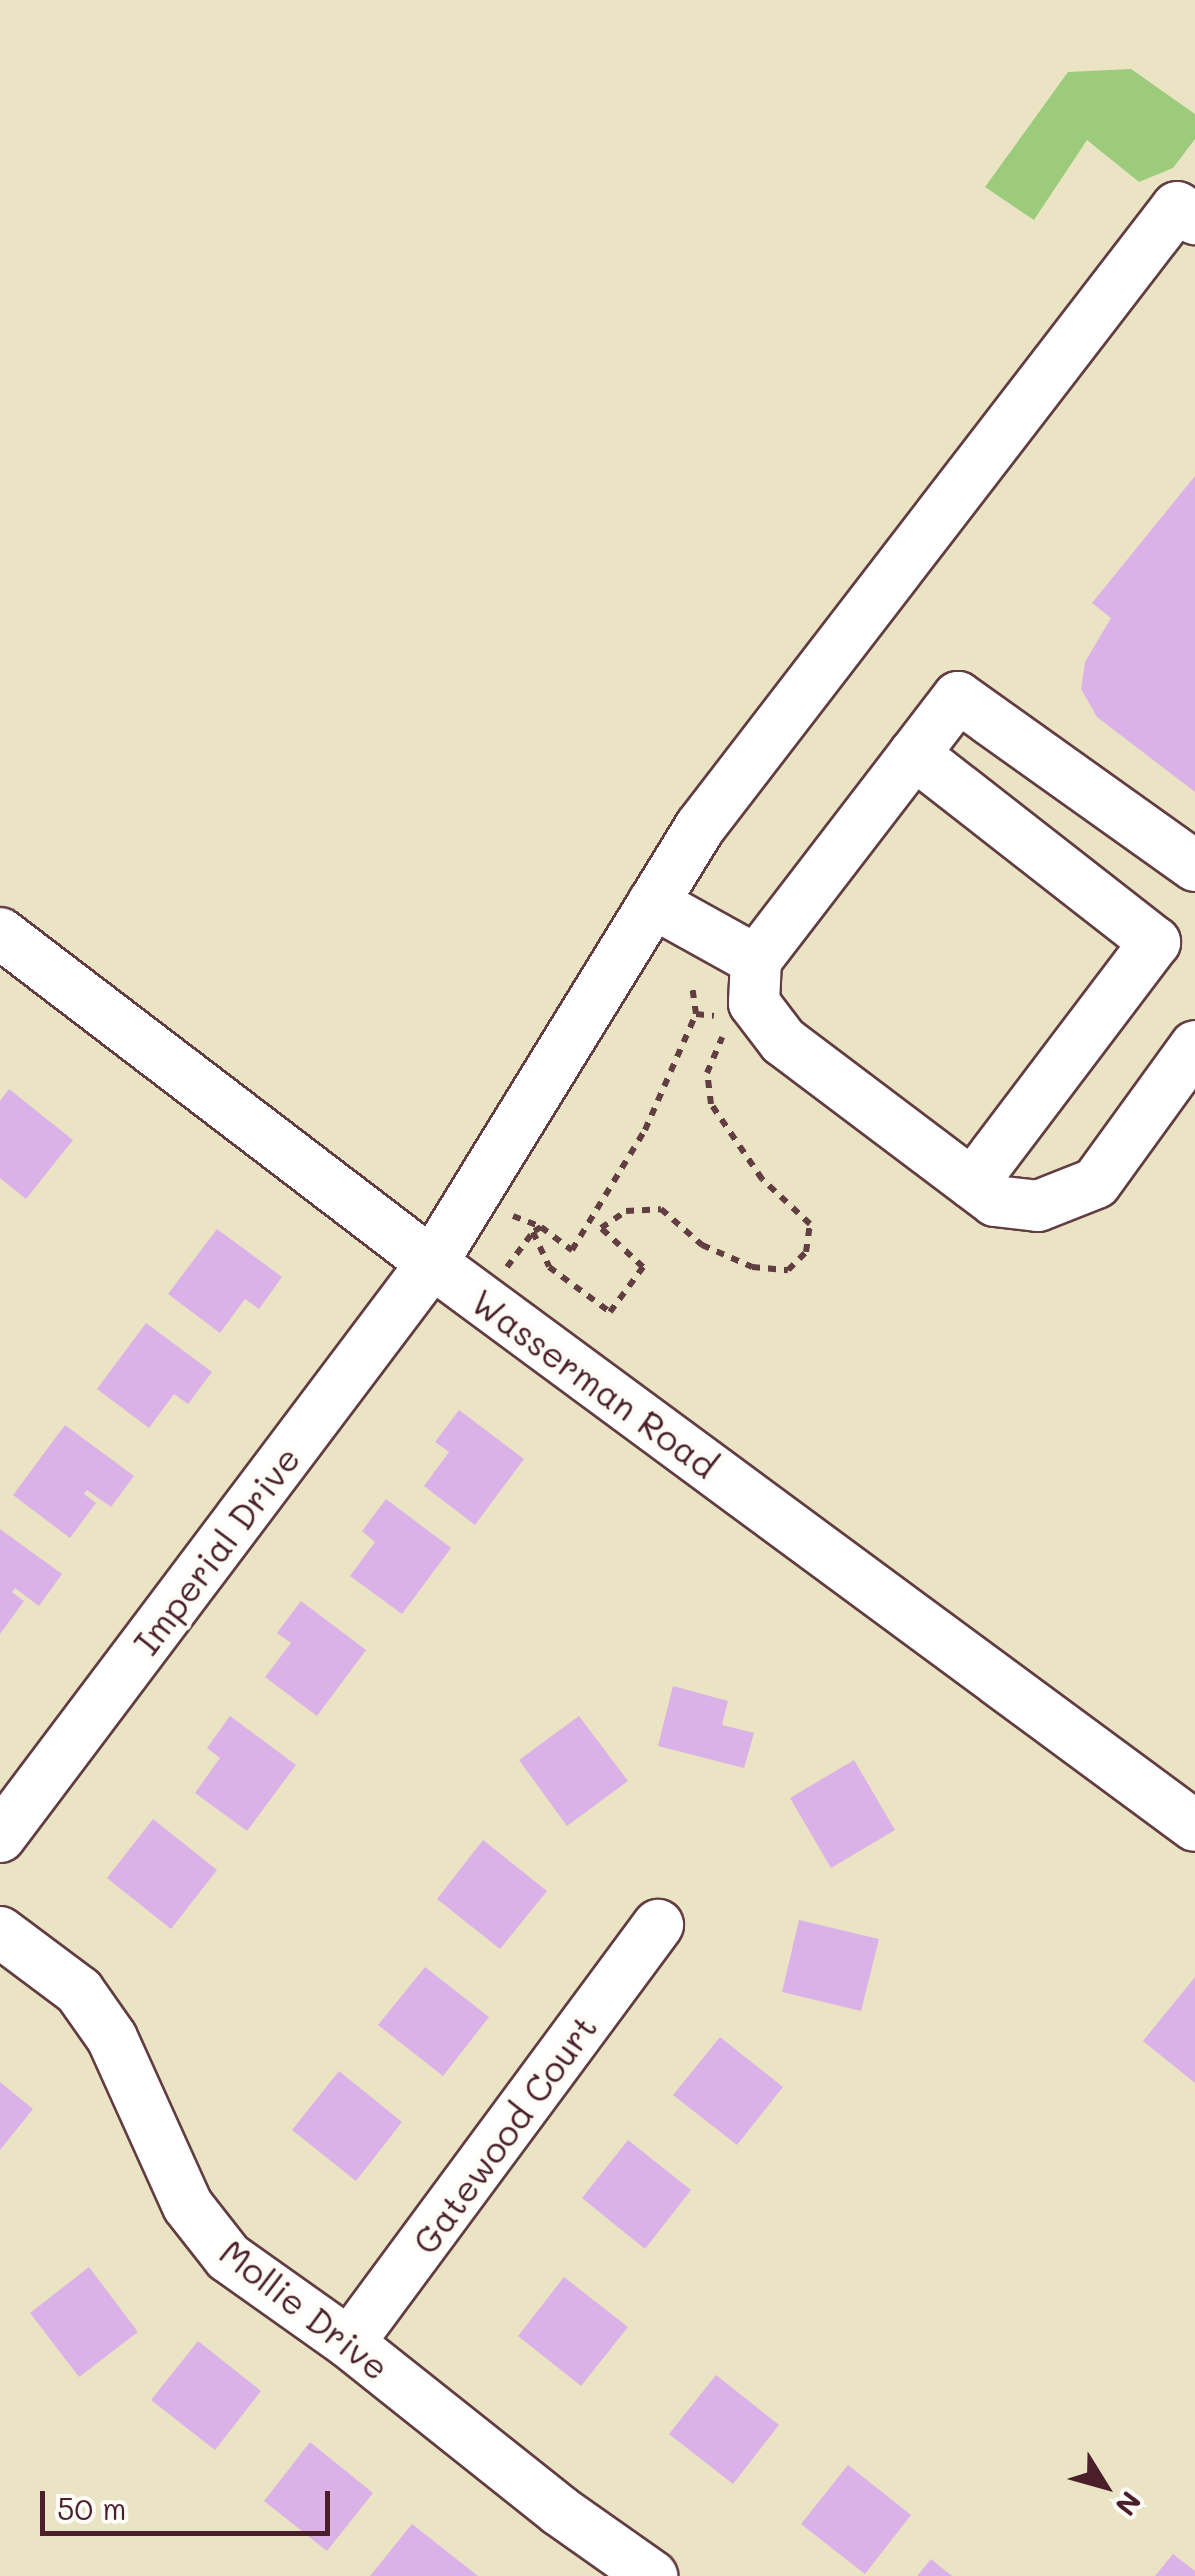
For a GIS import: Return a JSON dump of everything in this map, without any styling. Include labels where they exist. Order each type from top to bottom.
[{"type":"street","name":"Imperial Drive","points":[[0,1837],[432,1263],[700,827],[1176,207],[1195,220]]},
{"type":"street","points":[[1195,866],[958,697],[756,960],[754,1002],[783,1041],[972,1184],[996,1201],[1038,1206],[1096,1183],[1195,1046]]},
{"type":"street","points":[[914,754],[1154,942],[972,1184]]},
{"type":"street","points":[[652,904],[756,960]]},
{"type":"street","name":"Wasserman Road","points":[[0,933],[432,1263],[1195,1826]]},
{"type":"street","name":"Gatewood Court","points":[[350,2343],[658,1924]]},
{"type":"street","name":"Mollie Drive","points":[[0,1932],[79,1991],[112,2038],[188,2206],[228,2257],[350,2343],[560,2510],[652,2576]]},
{"type":"path","points":[[470,1201],[541,1227],[572,1250],[646,1130],[696,1014],[692,986]]},
{"type":"path","points":[[541,1227],[533,1232],[550,1267],[610,1312],[643,1267],[601,1228],[626,1211],[661,1209],[702,1245],[752,1267],[788,1270],[806,1252],[810,1224],[762,1179],[711,1104],[707,1074],[723,1038],[716,1016],[696,1014]]},
{"type":"green space","points":[[1131,69],[1195,114],[1195,139],[1173,168],[1139,182],[1087,140],[1034,220],[985,187],[1068,72]]},
{"type":"building","points":[[1195,476],[1195,792],[1097,717],[1081,689],[1085,662],[1111,618],[1092,603]]},
{"type":"building","points":[[9,1089],[73,1140],[26,1199],[0,1178],[0,1101]]},
{"type":"building","points":[[217,1229],[282,1277],[259,1309],[245,1299],[220,1333],[168,1294]]},
{"type":"building","points":[[146,1323],[212,1372],[188,1404],[174,1394],[149,1428],[97,1389]]},
{"type":"building","points":[[459,1410],[524,1459],[475,1525],[424,1486],[449,1452],[435,1442]]},
{"type":"building","points":[[65,1425],[134,1476],[111,1507],[87,1490],[84,1494],[96,1503],[70,1538],[13,1495]]},
{"type":"building","points":[[386,1499],[451,1548],[402,1614],[350,1576],[375,1542],[362,1531]]},
{"type":"building","points":[[0,1529],[62,1574],[39,1606],[15,1588],[12,1592],[24,1601],[0,1634]]},
{"type":"building","points":[[301,1601],[366,1650],[317,1716],[265,1677],[291,1643],[277,1633]]},
{"type":"building","points":[[673,1686],[728,1701],[722,1725],[754,1733],[744,1768],[658,1746]]},
{"type":"building","points":[[230,1716],[296,1765],[247,1831],[195,1793],[220,1758],[207,1748]]},
{"type":"building","points":[[579,1716],[628,1781],[567,1826],[519,1760]]},
{"type":"building","points":[[854,1760],[895,1830],[831,1868],[790,1798]]},
{"type":"building","points":[[153,1819],[217,1870],[171,1929],[107,1878]]},
{"type":"building","points":[[483,1840],[547,1891],[500,1949],[437,1899]]},
{"type":"building","points":[[799,1920],[879,1939],[861,2011],[782,1992]]},
{"type":"building","points":[[425,1967],[489,2017],[443,2076],[378,2025]]},
{"type":"building","points":[[1195,1977],[1195,2083],[1143,2041]]},
{"type":"building","points":[[720,2037],[783,2087],[737,2145],[673,2095]]},
{"type":"building","points":[[339,2071],[402,2122],[356,2181],[292,2130]]},
{"type":"building","points":[[0,2082],[33,2109],[0,2150]]},
{"type":"building","points":[[628,2140],[691,2190],[645,2249],[582,2198]]},
{"type":"building","points":[[89,2267],[138,2332],[79,2377],[30,2313]]},
{"type":"building","points":[[564,2277],[628,2327],[581,2386],[518,2336]]},
{"type":"building","points":[[198,2341],[261,2391],[215,2450],[151,2400]]},
{"type":"building","points":[[716,2375],[779,2425],[733,2484],[669,2434]]},
{"type":"building","points":[[310,2442],[373,2493],[327,2551],[264,2501]]},
{"type":"building","points":[[848,2465],[911,2515],[865,2574],[801,2524]]},
{"type":"building","points":[[412,2524],[478,2576],[370,2576]]},
{"type":"building","points":[[1173,2554],[1195,2571],[1195,2576],[1155,2576]]},
{"type":"building","points":[[931,2559],[952,2576],[917,2576]]}]
